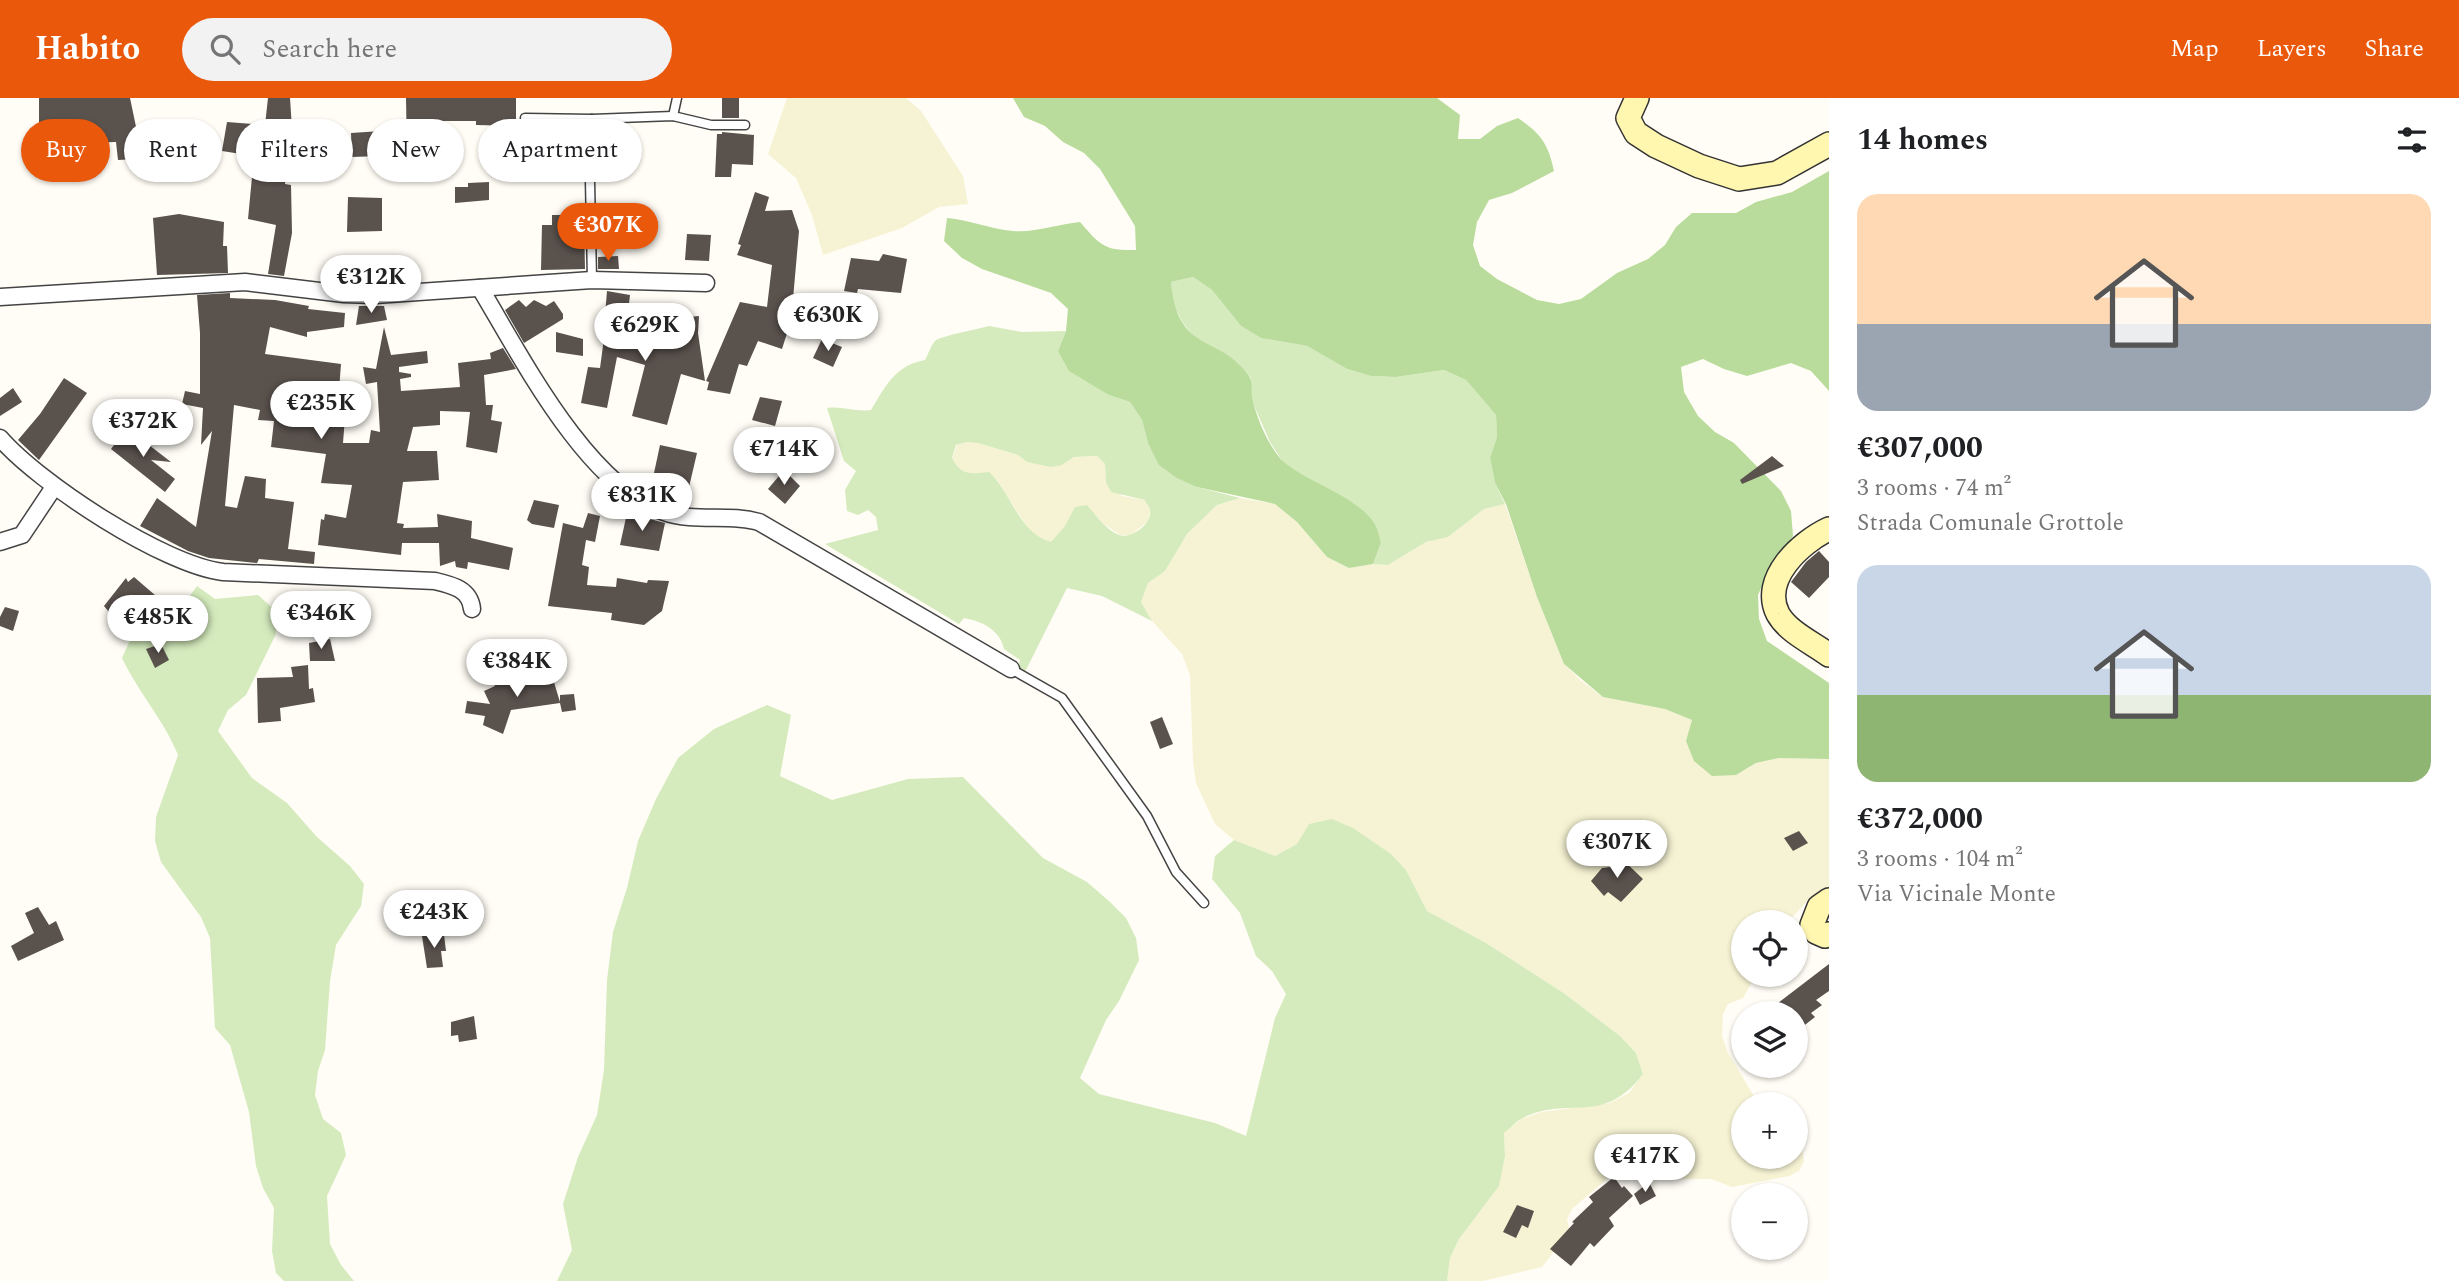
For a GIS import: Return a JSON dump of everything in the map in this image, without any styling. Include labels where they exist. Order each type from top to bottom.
[{"type":"street","points":[[1637,98],[1628,118],[1636,133],[1699,166],[1739,179],[1777,173],[1829,144]]},
{"type":"street","points":[[0,297],[245,282],[375,295],[592,280],[706,283]]},
{"type":"street","points":[[480,288],[541,389],[588,454],[645,503],[681,517],[740,518],[760,522],[1012,669]]},
{"type":"street","points":[[0,438],[54,487],[121,529],[181,560],[211,571],[435,581],[464,591],[471,601],[472,610]]},
{"type":"street","points":[[0,542],[22,535],[54,487]]},
{"type":"street","points":[[1829,529],[1794,554],[1781,571],[1775,588],[1777,613],[1792,630],[1829,655]]},
{"type":"street","points":[[1829,900],[1819,906],[1812,925],[1816,932],[1825,936],[1829,934]]},
{"type":"lane","points":[[673,116],[677,98]]},
{"type":"lane","points":[[526,118],[673,116],[710,125],[745,125]]},
{"type":"lane","points":[[590,182],[592,280]]},
{"type":"lane","points":[[1012,669],[1062,698],[1147,816],[1176,873],[1204,903]]},
{"type":"shaded area","points":[[787,98],[906,98],[921,111],[963,176],[968,204],[939,207],[902,228],[823,255],[812,215],[796,178],[768,154]]},
{"type":"shaded area","points":[[967,442],[1018,455],[1027,462],[1062,465],[1074,457],[1097,456],[1105,464],[1106,482],[1122,496],[1145,500],[1150,510],[1148,521],[1131,535],[1120,535],[1101,522],[1095,514],[1065,526],[1051,543],[1040,539],[1031,533],[997,480],[967,474],[957,468],[952,459],[957,445]]},
{"type":"shaded area","points":[[1240,498],[1275,504],[1297,522],[1327,557],[1349,568],[1373,564],[1388,565],[1426,542],[1448,537],[1484,509],[1505,504],[1537,597],[1564,664],[1580,680],[1603,697],[1665,709],[1692,720],[1736,775],[1757,763],[1779,758],[1829,759],[1829,888],[1810,898],[1799,910],[1731,910],[1731,987],[1749,987],[1743,998],[1728,1004],[1723,1014],[1722,1036],[1731,1058],[1731,1078],[1743,1078],[1751,1092],[1731,1092],[1731,1169],[1800,1169],[1799,1171],[1789,1176],[1753,1183],[1731,1183],[1731,1187],[1711,1179],[1666,1179],[1627,1170],[1615,1172],[1572,1209],[1567,1219],[1570,1231],[1542,1267],[1483,1281],[1447,1281],[1450,1258],[1459,1239],[1499,1186],[1505,1155],[1504,1133],[1521,1119],[1542,1112],[1610,1103],[1629,1093],[1643,1074],[1636,1053],[1620,1036],[1565,994],[1486,943],[1427,911],[1406,870],[1391,854],[1297,844],[1275,856],[1234,840],[1215,824],[1196,783],[1190,675],[1182,654],[1152,621],[1141,602],[1148,583],[1165,571],[1187,534],[1217,505]]},
{"type":"green space","points":[[1013,98],[1437,98],[1460,115],[1458,139],[1480,139],[1497,126],[1518,118],[1542,140],[1554,171],[1512,193],[1489,200],[1477,222],[1473,245],[1480,266],[1497,279],[1537,300],[1559,304],[1581,299],[1617,273],[1648,259],[1665,245],[1676,227],[1692,213],[1736,213],[1756,202],[1792,192],[1829,171],[1829,391],[1811,371],[1791,363],[1747,376],[1703,359],[1681,367],[1684,392],[1698,416],[1715,432],[1734,443],[1781,491],[1791,511],[1793,536],[1767,575],[1758,595],[1759,619],[1767,641],[1829,683],[1829,759],[1779,758],[1756,763],[1736,775],[1712,776],[1694,761],[1686,741],[1692,720],[1665,709],[1603,697],[1564,664],[1537,597],[1506,504],[1495,483],[1490,458],[1497,437],[1496,415],[1466,380],[1444,370],[1396,377],[1371,376],[1347,369],[1307,346],[1261,338],[1241,326],[1212,290],[1193,277],[1171,282],[1175,305],[1182,322],[1191,333],[1226,354],[1249,376],[1258,418],[1270,443],[1285,463],[1357,505],[1374,523],[1381,543],[1373,564],[1349,568],[1327,557],[1297,522],[1275,504],[1197,487],[1177,478],[1159,465],[1148,443],[1142,420],[1130,402],[1109,395],[1069,371],[1058,351],[1066,331],[1068,309],[1051,293],[982,269],[962,258],[944,241],[947,218],[1021,231],[1080,222],[1109,248],[1136,250],[1135,226],[1100,169],[1084,153],[1063,142],[1045,126],[1024,117]]},
{"type":"green space","points":[[1193,277],[1212,290],[1241,326],[1261,338],[1307,346],[1347,369],[1371,376],[1396,377],[1444,370],[1466,380],[1496,415],[1497,437],[1490,458],[1495,483],[1505,504],[1484,509],[1448,537],[1426,542],[1388,565],[1373,564],[1381,543],[1283,462],[1270,442],[1252,401],[1251,378],[1237,362],[1197,340],[1183,323],[1173,304],[1171,282]]},
{"type":"green space","points":[[989,326],[1022,332],[1066,331],[1058,351],[1109,395],[1130,402],[1142,420],[1148,443],[1197,487],[1240,498],[1217,505],[1187,534],[1165,571],[1148,583],[1141,602],[1152,621],[1102,596],[1067,588],[1025,672],[1018,668],[1020,660],[1004,649],[999,637],[989,628],[964,618],[959,624],[825,544],[878,530],[876,517],[868,510],[858,515],[847,511],[845,490],[856,471],[844,461],[827,408],[871,410],[892,378],[906,367],[925,360],[935,341]],"holes":[[[978,443],[1018,455],[1027,462],[1051,467],[1062,465],[1074,457],[1097,456],[1105,464],[1106,482],[1111,492],[1145,500],[1150,510],[1148,520],[1135,533],[1119,535],[1106,526],[1087,505],[1075,507],[1065,526],[1051,542],[1040,538],[1023,522],[989,472],[967,472],[955,464],[952,458],[956,445]]]},
{"type":"green space","points":[[197,586],[215,599],[258,595],[276,611],[276,634],[246,695],[228,710],[218,731],[252,778],[287,803],[317,837],[350,866],[364,884],[361,906],[336,945],[330,981],[325,1050],[318,1071],[315,1095],[323,1119],[341,1133],[346,1155],[327,1196],[330,1244],[341,1265],[354,1281],[284,1281],[276,1273],[272,1251],[274,1208],[263,1188],[256,1166],[249,1112],[230,1045],[215,1028],[210,938],[201,917],[161,862],[155,841],[156,817],[178,755],[166,730],[122,658],[131,638],[154,630],[170,619]]},
{"type":"green space","points":[[767,705],[791,715],[780,776],[832,800],[908,779],[963,777],[1043,858],[1087,882],[1126,918],[1136,938],[1139,960],[1119,1001],[1106,1020],[1080,1078],[1099,1094],[1215,1123],[1246,1136],[1275,1018],[1286,994],[1272,971],[1256,956],[1240,913],[1212,879],[1215,856],[1234,840],[1275,856],[1297,844],[1309,824],[1332,819],[1353,828],[1391,854],[1406,870],[1427,911],[1486,943],[1565,994],[1620,1036],[1636,1053],[1643,1074],[1628,1090],[1613,1100],[1599,1105],[1538,1112],[1519,1120],[1504,1133],[1505,1156],[1499,1186],[1459,1239],[1450,1258],[1447,1281],[557,1281],[572,1250],[563,1204],[578,1157],[597,1115],[604,1070],[607,980],[613,932],[638,841],[678,758],[714,729]]},
{"type":"building","points":[[39,98],[130,98],[134,119],[124,119],[124,160],[118,160],[116,142],[110,142],[110,119],[39,119]]},
{"type":"building","points":[[268,98],[290,98],[291,119],[266,119]]},
{"type":"building","points":[[406,98],[516,98],[516,119],[478,119],[478,125],[476,121],[464,119],[406,119]]},
{"type":"building","points":[[722,98],[739,98],[739,118],[722,118]]},
{"type":"building","points":[[227,122],[236,123],[236,153],[222,151]]},
{"type":"building","points":[[367,132],[367,156],[353,157],[353,133]]},
{"type":"building","points":[[722,132],[754,135],[753,165],[732,164],[731,177],[715,177],[717,134]]},
{"type":"building","points":[[252,182],[285,182],[291,185],[292,233],[284,276],[268,274],[276,225],[248,219]]},
{"type":"building","points":[[489,182],[489,200],[455,203],[455,187],[468,187],[468,183]]},
{"type":"building","points":[[755,192],[769,197],[765,211],[792,210],[799,231],[793,299],[785,298],[778,323],[789,327],[782,349],[758,341],[747,366],[739,364],[730,394],[707,390],[709,382],[706,381],[740,302],[767,307],[772,265],[737,255]]},
{"type":"building","points":[[348,197],[382,198],[382,231],[347,232]]},
{"type":"building","points":[[179,214],[224,222],[223,246],[227,246],[228,273],[157,275],[153,218]]},
{"type":"building","points":[[552,215],[570,215],[570,223],[584,223],[585,269],[541,270],[542,225],[552,225]]},
{"type":"building","points":[[687,234],[711,235],[709,261],[685,260]]},
{"type":"building","points":[[883,254],[907,259],[901,293],[858,289],[857,293],[844,291],[851,258],[879,261]]},
{"type":"building","points":[[618,256],[619,269],[598,269],[598,257]]},
{"type":"building","points":[[607,291],[630,295],[625,337],[653,342],[680,328],[679,318],[699,316],[698,333],[705,381],[681,374],[667,425],[632,416],[645,365],[617,357],[607,408],[581,403],[588,367],[600,368],[607,316]]},
{"type":"building","points":[[230,293],[230,298],[275,300],[309,306],[308,309],[345,313],[344,327],[307,332],[307,337],[270,327],[265,354],[341,364],[338,403],[346,404],[343,443],[369,443],[371,430],[380,432],[377,382],[366,384],[363,367],[376,369],[384,327],[391,355],[427,351],[428,363],[399,367],[399,372],[411,374],[411,377],[400,379],[401,391],[460,387],[458,363],[491,359],[490,353],[503,348],[516,369],[484,375],[486,405],[493,405],[491,420],[502,422],[497,453],[466,447],[470,412],[440,411],[440,425],[413,427],[407,451],[437,451],[439,480],[403,482],[397,523],[404,524],[403,528],[438,527],[437,514],[472,521],[471,538],[513,548],[509,570],[468,562],[467,569],[456,567],[455,561],[440,566],[439,543],[402,543],[401,555],[318,545],[321,519],[324,520],[325,514],[346,518],[352,485],[321,483],[326,454],[271,447],[274,421],[258,420],[260,410],[234,405],[225,506],[237,508],[245,476],[266,479],[265,498],[294,502],[288,549],[315,552],[314,564],[259,559],[257,563],[209,558],[188,551],[140,526],[157,498],[196,527],[212,431],[201,445],[203,408],[182,404],[185,391],[200,394],[197,295]]},
{"type":"building","points":[[519,300],[526,307],[534,300],[546,306],[554,301],[563,314],[563,319],[524,343],[505,310]]},
{"type":"building","points":[[359,306],[384,306],[387,320],[356,325]]},
{"type":"building","points":[[556,332],[583,339],[583,356],[556,352]]},
{"type":"building","points":[[822,339],[842,347],[833,367],[813,358]]},
{"type":"building","points":[[64,378],[87,393],[39,460],[18,440],[40,414]]},
{"type":"building","points":[[13,388],[22,402],[0,416],[0,398]]},
{"type":"building","points":[[760,397],[782,401],[775,426],[752,420]]},
{"type":"building","points":[[127,428],[171,462],[151,460],[175,479],[165,492],[111,449]]},
{"type":"building","points":[[660,445],[697,453],[685,504],[663,500],[668,476],[654,473]]},
{"type":"building","points":[[1772,456],[1784,466],[1742,484],[1740,480]]},
{"type":"building","points":[[784,470],[800,486],[785,504],[768,489]]},
{"type":"building","points":[[534,500],[559,505],[554,528],[532,524],[527,520]]},
{"type":"building","points":[[588,513],[600,516],[595,542],[586,540],[582,565],[589,567],[587,585],[616,587],[617,578],[647,583],[648,580],[669,581],[662,611],[644,625],[611,620],[612,613],[548,606],[563,523],[583,528]]},
{"type":"building","points":[[627,513],[665,523],[659,551],[620,545]]},
{"type":"building","points":[[1819,551],[1829,562],[1829,577],[1809,598],[1791,582],[1806,562]]},
{"type":"building","points":[[134,577],[163,602],[159,606],[167,612],[153,628],[137,608],[119,624],[104,606],[126,578],[128,582]]},
{"type":"building","points":[[5,607],[19,611],[13,631],[0,626],[0,617]]},
{"type":"building","points":[[330,639],[335,661],[310,661],[309,643]]},
{"type":"building","points":[[161,644],[169,660],[155,668],[146,649]]},
{"type":"building","points":[[308,665],[309,689],[313,688],[315,702],[280,708],[281,721],[258,723],[257,678],[293,677],[291,667]]},
{"type":"building","points":[[534,671],[538,684],[553,679],[560,702],[560,695],[574,694],[576,710],[562,712],[560,703],[511,710],[503,734],[483,725],[485,716],[465,713],[467,701],[490,704],[484,691],[495,686],[493,681]]},
{"type":"building","points":[[1162,717],[1173,744],[1160,749],[1150,722]]},
{"type":"building","points":[[1799,831],[1808,843],[1793,851],[1784,838]]},
{"type":"building","points":[[1621,858],[1643,879],[1621,902],[1608,892],[1604,896],[1591,881],[1602,868],[1611,867]]},
{"type":"building","points":[[38,907],[49,925],[56,921],[64,940],[18,961],[11,946],[34,933],[25,913]]},
{"type":"building","points":[[444,935],[446,951],[441,951],[443,967],[427,968],[422,936]]},
{"type":"building","points":[[1829,964],[1829,991],[1816,1000],[1822,1005],[1811,1013],[1815,1017],[1808,1023],[1808,1001],[1781,1001],[1799,987],[1808,987],[1808,980]]},
{"type":"building","points":[[474,1016],[477,1039],[459,1042],[458,1035],[451,1036],[451,1022]]},
{"type":"building","points":[[1614,1177],[1622,1188],[1624,1186],[1633,1196],[1609,1218],[1614,1226],[1594,1247],[1590,1243],[1571,1266],[1550,1249],[1593,1202],[1589,1197]]},
{"type":"building","points":[[1649,1182],[1656,1196],[1640,1205],[1634,1194]]},
{"type":"building","points":[[1517,1205],[1534,1211],[1528,1228],[1522,1225],[1516,1238],[1503,1232]]}]
